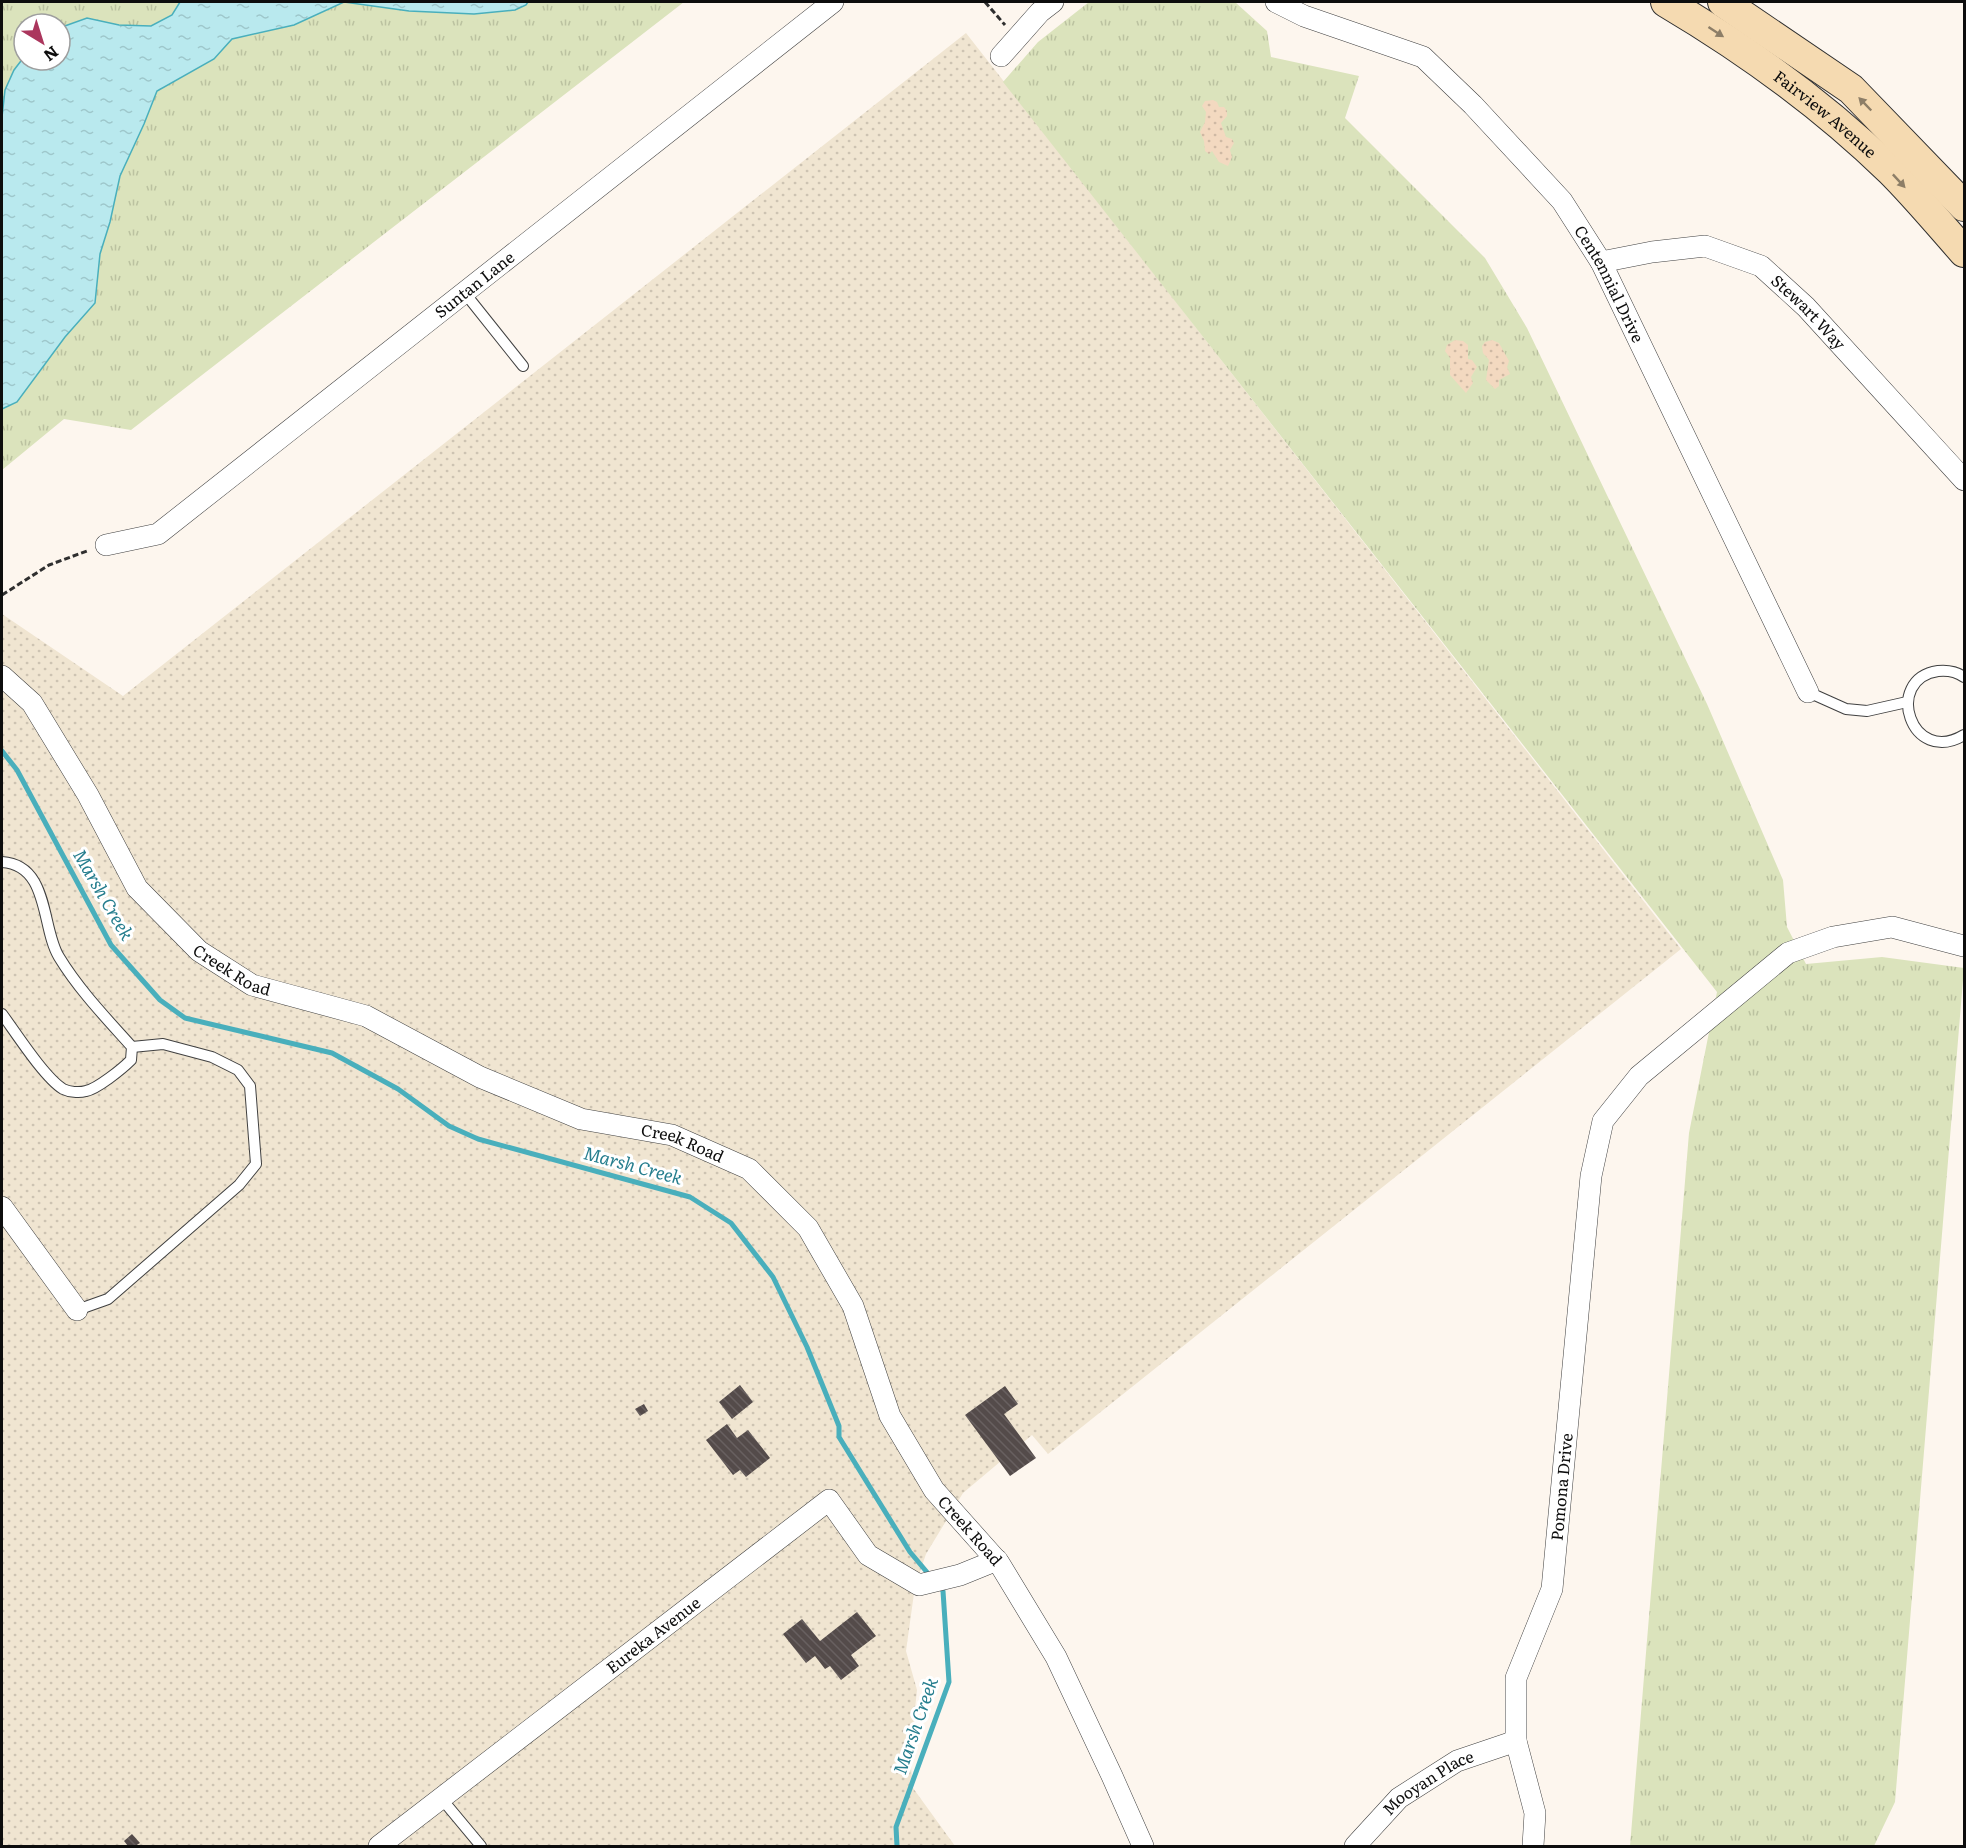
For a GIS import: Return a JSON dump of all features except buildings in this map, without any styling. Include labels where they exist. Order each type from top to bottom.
[{"type":"street","name":"Suntan Lane","points":[[106,545],[158,534],[833,2]]},
{"type":"street","points":[[1001,56],[1053,2]]},
{"type":"street","name":"Centennial Drive","points":[[1276,2],[1304,16],[1423,57],[1473,105],[1562,201],[1601,262],[1808,692]]},
{"type":"street","name":"Fairview Avenue","points":[[1666,2],[1768,67],[1824,111],[1891,171],[1965,252]]},
{"type":"street","name":"Fairview Avenue","points":[[1723,2],[1851,89],[1965,206]]},
{"type":"street","name":"Stewart Way","points":[[1601,262],[1652,252],[1705,246],[1761,266],[1806,307],[1965,480]]},
{"type":"street","name":"Creek Road","points":[[2,676],[32,703],[88,795],[137,888],[199,951],[252,985],[366,1016],[480,1077],[581,1119],[672,1135],[749,1169],[808,1228],[853,1306],[890,1416],[934,1490],[997,1560],[1056,1657],[1143,1846]]},
{"type":"street","name":"Pomona Drive","points":[[1533,1846],[1535,1813],[1516,1742],[1516,1678],[1552,1589],[1591,1176],[1603,1121],[1639,1076],[1788,953],[1833,937],[1892,927],[1965,946]]},
{"type":"street","points":[[2,1207],[77,1310]]},
{"type":"street","name":"Eureka Avenue","points":[[379,1846],[829,1500],[868,1555],[919,1585],[944,1579],[997,1560]]},
{"type":"street","name":"Mooyan Place","points":[[1355,1846],[1399,1798],[1457,1761],[1516,1742]]},
{"type":"lane","points":[[464,292],[523,366]]},
{"type":"lane","points":[[1965,677],[1946,670],[1931,672],[1919,679],[1911,690],[1907,702],[1909,718],[1916,730],[1928,739],[1941,742],[1955,740],[1965,735]]},
{"type":"lane","points":[[1808,692],[1846,709],[1867,711],[1907,702]]},
{"type":"lane","points":[[2,862],[13,863],[27,874],[41,894],[58,955],[78,983],[132,1047],[131,1060],[120,1071],[87,1091],[71,1092],[51,1078],[2,1014]]},
{"type":"lane","points":[[77,1310],[108,1299],[238,1185],[256,1164],[250,1086],[238,1070],[212,1057],[163,1044],[132,1047]]},
{"type":"lane","points":[[441,1798],[481,1846]]},
{"type":"path","points":[[985,2],[1017,38]]},
{"type":"path","points":[[2,595],[49,565],[106,545]]},
{"type":"shaded area","points":[[966,33],[1681,949],[1048,1454],[1032,1435],[963,1493],[926,1554],[915,1586],[906,1651],[917,1690],[910,1756],[913,1788],[955,1846],[2,1846],[2,614],[123,696]]},
{"type":"green space","points":[[2,2],[684,2],[131,430],[64,419],[2,470]]},
{"type":"green space","points":[[1089,2],[1235,2],[1267,31],[1271,57],[1359,76],[1345,118],[1485,258],[1527,328],[1707,704],[1783,880],[1787,927],[1806,964],[1882,957],[1964,968],[1895,1802],[1874,1846],[1630,1846],[1689,1133],[1717,992],[1003,82],[1038,42]]},
{"type":"sand","points":[[1213,100],[1227,111],[1227,116],[1221,123],[1226,137],[1232,139],[1234,143],[1230,150],[1232,157],[1228,166],[1219,162],[1212,151],[1209,154],[1205,151],[1200,132],[1205,122],[1206,112],[1202,106],[1205,101]]},
{"type":"sand","points":[[1455,340],[1463,341],[1468,345],[1468,359],[1472,360],[1477,367],[1471,377],[1473,383],[1466,393],[1450,375],[1450,358],[1445,351],[1447,345]]},
{"type":"sand","points":[[1492,340],[1499,343],[1509,361],[1507,367],[1510,374],[1499,380],[1499,386],[1495,389],[1486,380],[1489,360],[1483,353],[1482,346],[1485,342]]},
{"type":"water","points":[[180,2],[344,2],[294,25],[232,39],[214,59],[157,91],[120,176],[100,254],[95,303],[65,337],[17,402],[2,409],[2,117],[5,90],[13,72],[72,72],[72,24],[87,18],[119,25],[151,26],[172,15]]},
{"type":"water","points":[[344,2],[528,2],[515,10],[474,14],[409,11]]},
{"type":"waterway","name":"Marsh Creek","points":[[2,751],[17,770],[111,945],[160,1000],[185,1018],[332,1053],[398,1089],[449,1126],[478,1139],[690,1197],[731,1223],[773,1277],[807,1347],[839,1426],[839,1437],[910,1552],[931,1577]]},
{"type":"waterway","name":"Marsh Creek","points":[[897,1846],[896,1827],[949,1682],[943,1591],[939,1586]]}]
